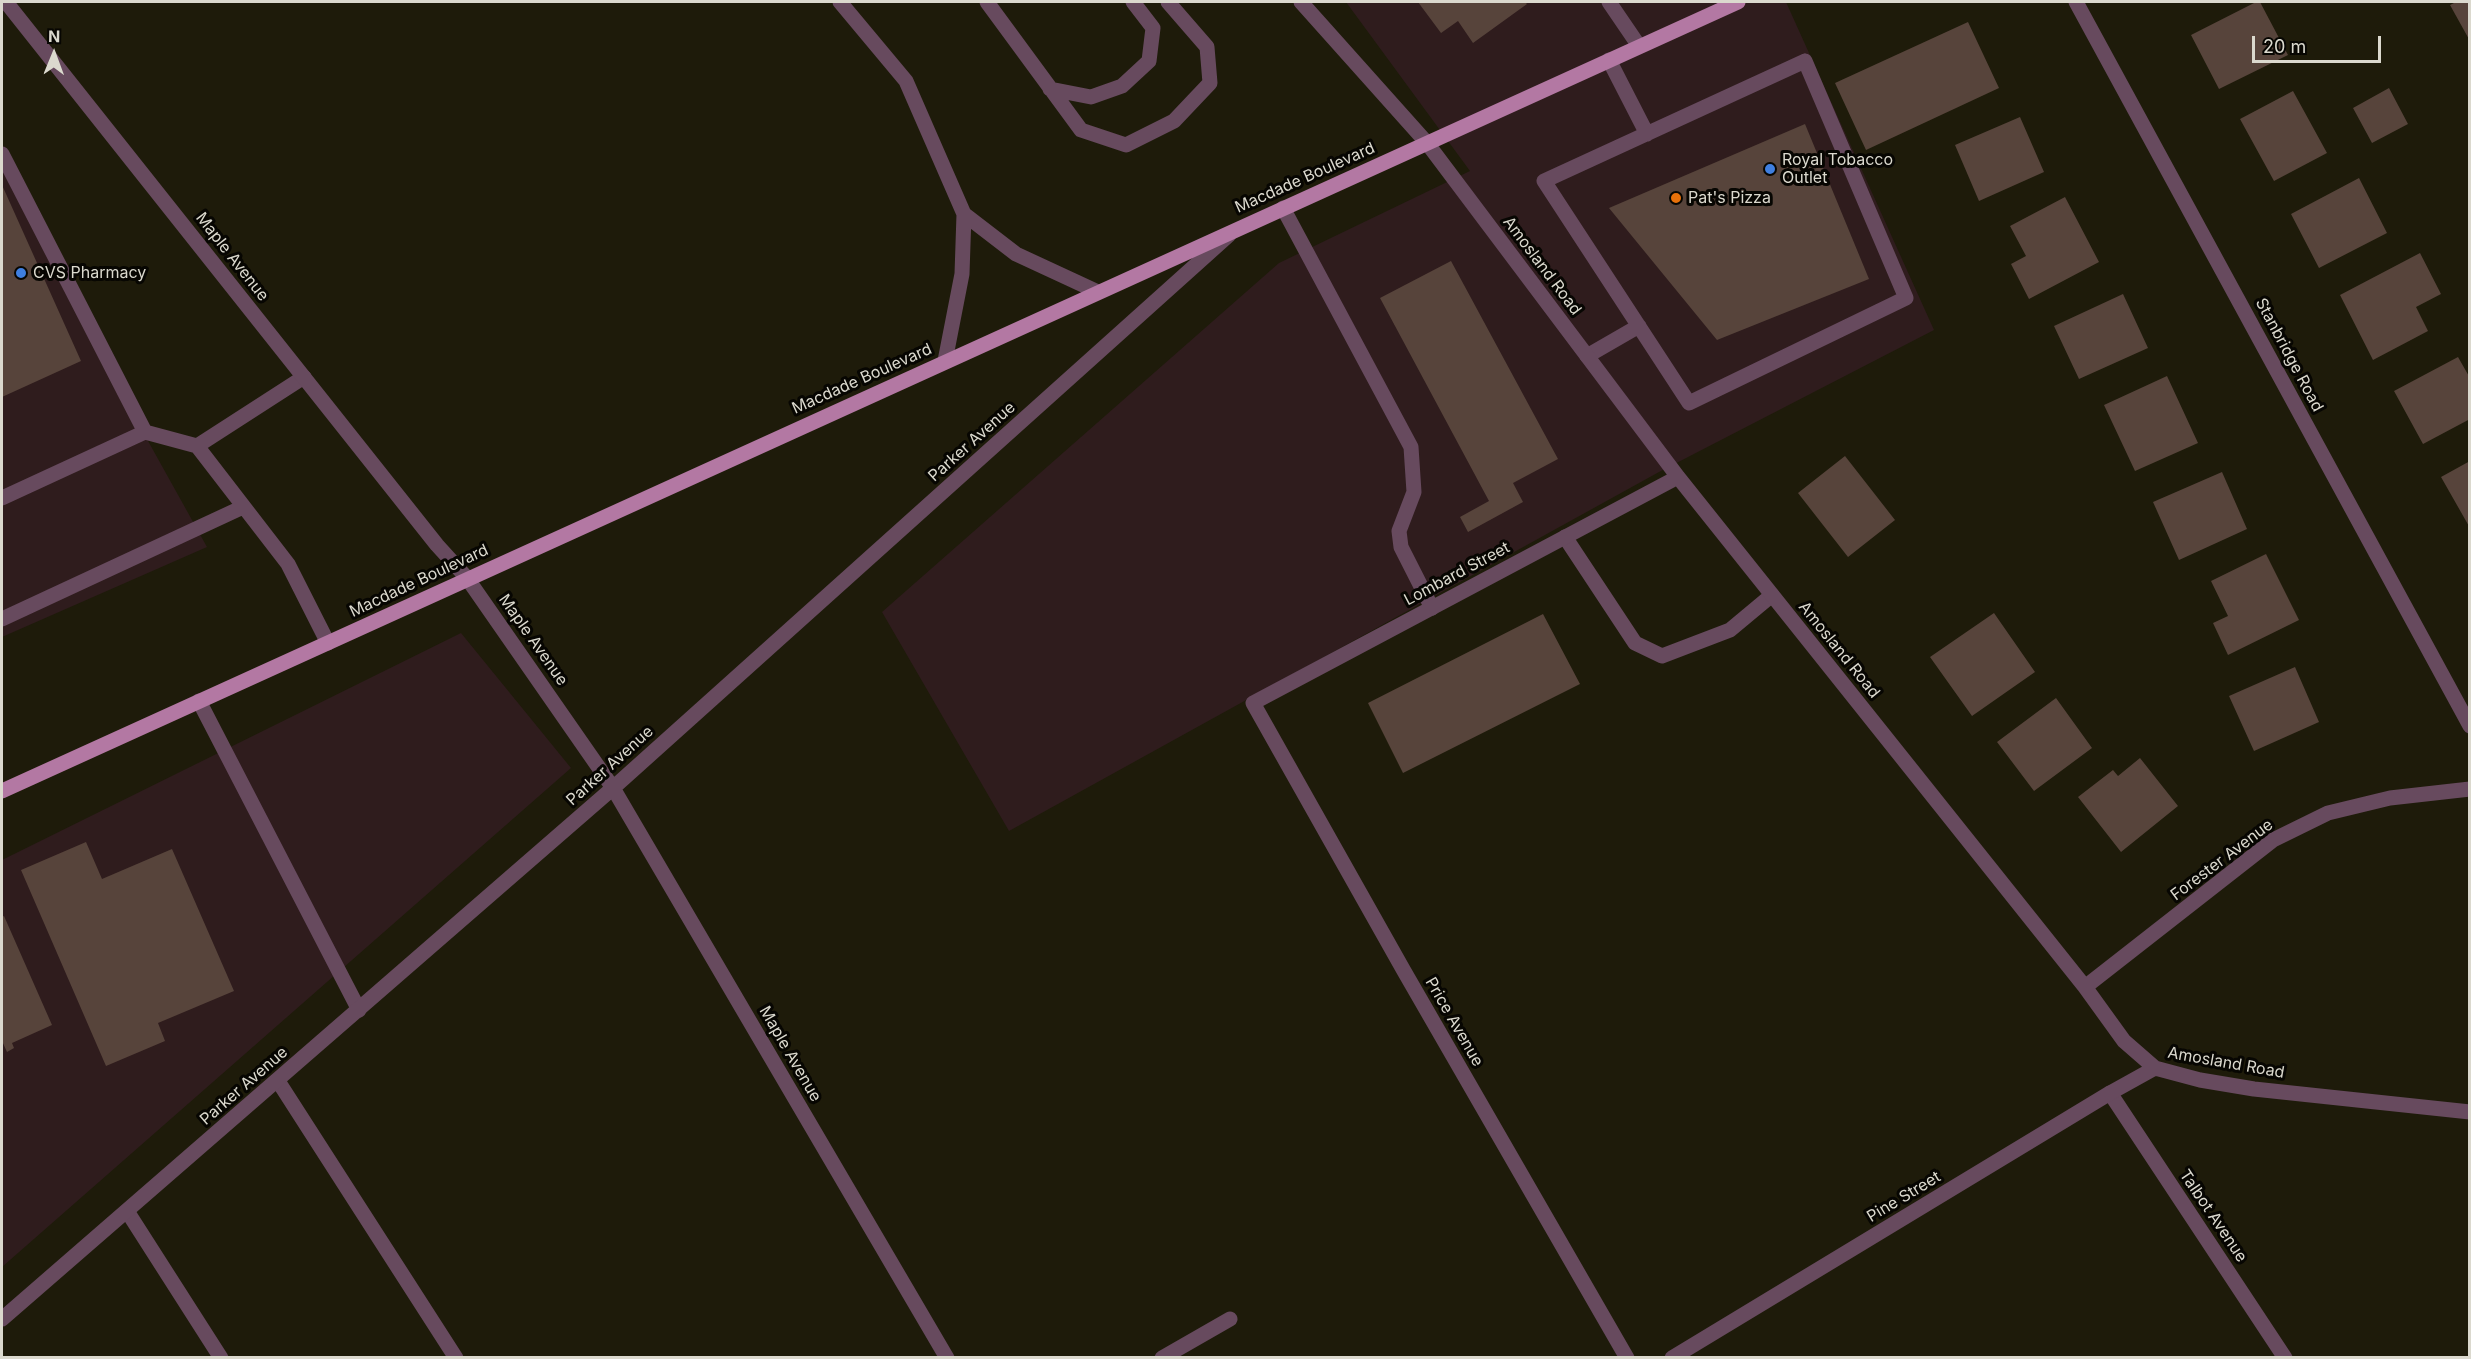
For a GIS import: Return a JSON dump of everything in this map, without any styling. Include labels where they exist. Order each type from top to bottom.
[{"type":"main road","name":"Macdade Boulevard","points":[[4,786],[200,701],[1738,2]]},
{"type":"street","name":"Maple Avenue","points":[[6,2],[438,545],[467,578],[613,788],[947,1358]]},
{"type":"street","points":[[840,2],[906,81],[964,214],[962,274],[945,361]]},
{"type":"street","points":[[987,2],[1081,130],[1126,146],[1174,121],[1210,83],[1207,47],[1168,2]]},
{"type":"street","points":[[1050,89],[1091,97],[1122,86],[1149,62],[1153,28],[1133,2]]},
{"type":"street","name":"Amosland Road","points":[[1301,2],[1426,143],[1678,477],[2085,987],[2124,1041],[2155,1068],[2200,1080],[2254,1089],[2469,1112]]},
{"type":"street","points":[[1609,2],[1639,46]]},
{"type":"street","name":"Stanbridge Road","points":[[2076,2],[2469,726]]},
{"type":"street","points":[[1609,60],[1647,134]]},
{"type":"street","points":[[1805,62],[1906,298],[1689,403],[1639,326],[1544,181],[1805,62]]},
{"type":"street","points":[[2,154],[145,432]]},
{"type":"street","points":[[1283,208],[1411,447],[1414,492],[1399,531],[1401,547],[1432,608]]},
{"type":"street","points":[[964,214],[1016,254],[1098,292]]},
{"type":"street","name":"Parker Avenue","points":[[2,1319],[613,788],[1234,230]]},
{"type":"street","points":[[1587,356],[1639,326]]},
{"type":"street","points":[[197,446],[304,376]]},
{"type":"street","points":[[2,498],[145,432],[197,446],[288,564],[328,643]]},
{"type":"street","name":"Lombard Street","points":[[1252,703],[1678,477]]},
{"type":"street","points":[[2,620],[243,507]]},
{"type":"street","points":[[1565,537],[1635,643],[1662,656],[1730,630],[1772,595]]},
{"type":"street","points":[[200,701],[359,1010]]},
{"type":"street","name":"Price Avenue","points":[[1252,703],[1627,1358]]},
{"type":"street","name":"Forester Avenue","points":[[2085,987],[2273,840],[2328,813],[2390,798],[2469,789]]},
{"type":"street","name":"Pine Street","points":[[1672,1358],[2155,1068]]},
{"type":"street","points":[[278,1081],[456,1358]]},
{"type":"street","name":"Talbot Avenue","points":[[2110,1094],[2285,1358]]},
{"type":"street","points":[[127,1210],[221,1358]]},
{"type":"street","points":[[1162,1358],[1230,1319]]},
{"type":"shaded area","points":[[1346,2],[1786,2],[1934,330],[1659,472],[1009,831],[882,612],[1279,263],[1470,171]]},
{"type":"shaded area","points":[[2,153],[103,360],[207,547],[2,637]]},
{"type":"shaded area","points":[[461,633],[571,768],[2,1267],[2,860]]},
{"type":"building","points":[[1418,2],[1525,2],[1527,4],[1473,43],[1458,21],[1441,33]]},
{"type":"building","points":[[2260,2],[2288,55],[2219,89],[2191,35]]},
{"type":"building","points":[[2456,2],[2470,2],[2470,41],[2450,5]]},
{"type":"building","points":[[1968,22],[1999,88],[1866,150],[1835,83]]},
{"type":"building","points":[[2389,88],[2408,124],[2372,143],[2353,108]]},
{"type":"building","points":[[2293,91],[2327,153],[2274,181],[2240,119]]},
{"type":"building","points":[[2020,117],[2044,172],[1979,201],[1955,145]]},
{"type":"building","points":[[1805,124],[1869,279],[1717,340],[1609,208]]},
{"type":"building","points":[[2359,178],[2387,233],[2319,268],[2291,214]]},
{"type":"building","name":"CVS Pharmacy","points":[[2,185],[81,361],[2,397]]},
{"type":"building","points":[[2065,197],[2099,262],[2029,299],[2011,264],[2026,256],[2010,226]]},
{"type":"building","points":[[2420,253],[2441,294],[2416,307],[2428,331],[2373,360],[2340,295]]},
{"type":"building","points":[[1451,261],[1558,459],[1513,483],[1523,502],[1468,532],[1460,517],[1489,501],[1380,298]]},
{"type":"building","points":[[2123,294],[2148,348],[2079,379],[2054,326]]},
{"type":"building","points":[[2458,357],[2470,378],[2470,419],[2423,444],[2394,391]]},
{"type":"building","points":[[2167,376],[2198,443],[2135,471],[2104,405]]},
{"type":"building","points":[[1845,456],[1895,520],[1848,557],[1798,493]]},
{"type":"building","points":[[2470,461],[2470,528],[2441,477]]},
{"type":"building","points":[[2222,472],[2247,529],[2179,560],[2153,502]]},
{"type":"building","points":[[2266,554],[2299,620],[2228,655],[2213,623],[2228,616],[2211,581]]},
{"type":"building","points":[[1994,613],[2035,672],[1972,716],[1930,657]]},
{"type":"building","points":[[1543,614],[1580,684],[1403,773],[1368,703]]},
{"type":"building","points":[[2295,667],[2319,722],[2254,751],[2229,696]]},
{"type":"building","points":[[2056,698],[2092,748],[2034,791],[1997,742]]},
{"type":"building","points":[[2140,758],[2178,806],[2121,852],[2078,797],[2113,770],[2118,776]]},
{"type":"building","points":[[86,842],[102,879],[172,849],[234,991],[158,1023],[165,1041],[106,1066],[21,870]]},
{"type":"building","points":[[4,916],[52,1025],[12,1043],[14,1048],[7,1052],[2,1041],[2,917]]},
{"type":"place","name":"Royal Tobacco Outlet","points":[[1770,169]]},
{"type":"place","name":"Pat's Pizza","points":[[1676,198]]},
{"type":"place","name":"CVS Pharmacy","points":[[21,273]]}]
